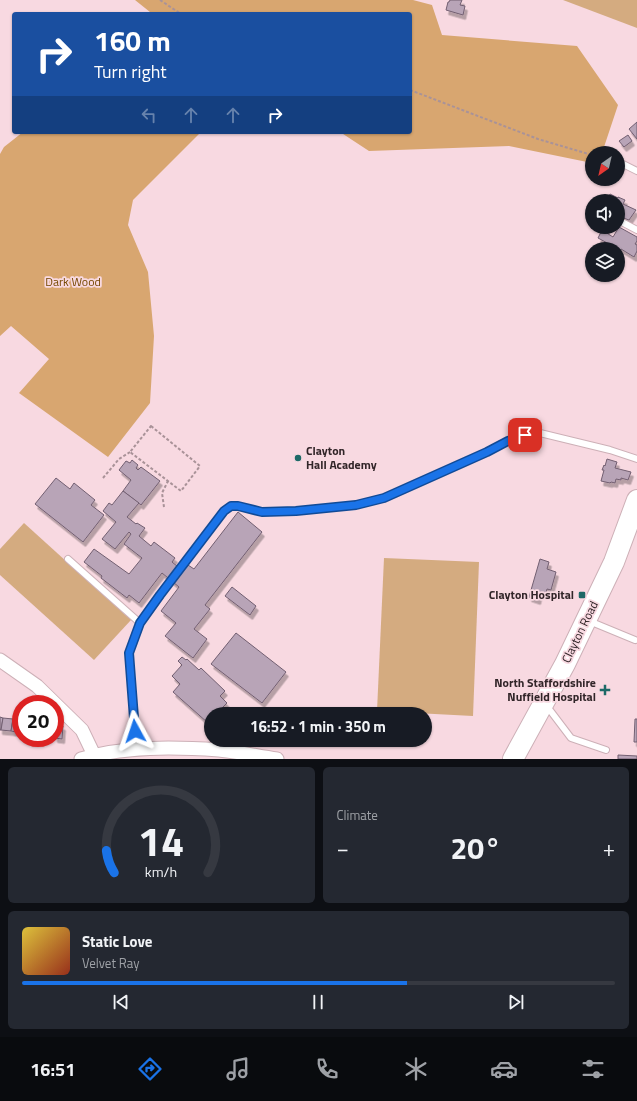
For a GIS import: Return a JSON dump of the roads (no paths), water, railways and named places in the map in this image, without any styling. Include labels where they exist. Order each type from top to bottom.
[{"type":"main road","name":"Clayton Road","points":[[513,759],[565,664],[614,562],[637,500]]},
{"type":"street","points":[[0,660],[37,686],[82,730],[94,755]]},
{"type":"street","points":[[81,759],[94,755],[138,749],[159,754],[220,750],[276,759]]},
{"type":"lane","points":[[625,165],[637,170]]},
{"type":"lane","points":[[625,224],[637,230]]},
{"type":"lane","points":[[138,749],[135,731],[129,653],[140,623],[224,511],[231,506],[238,506],[262,512],[296,511],[356,505],[384,498],[487,452],[508,441],[525,435],[540,433],[610,450],[637,459]]},
{"type":"lane","points":[[68,559],[140,623]]},
{"type":"lane","points":[[586,620],[636,640]]},
{"type":"lane","points":[[544,702],[571,738],[606,750]]},
{"type":"place","name":"Clayton Hall Academy","points":[[298,458]]},
{"type":"place","name":"Clayton Hospital","points":[[582,595]]},
{"type":"place","name":"North Staffordshire Nuffield Hospital","points":[[605,690]]},
{"type":"park label","name":"Dark Wood","points":[[73,282]]}]
